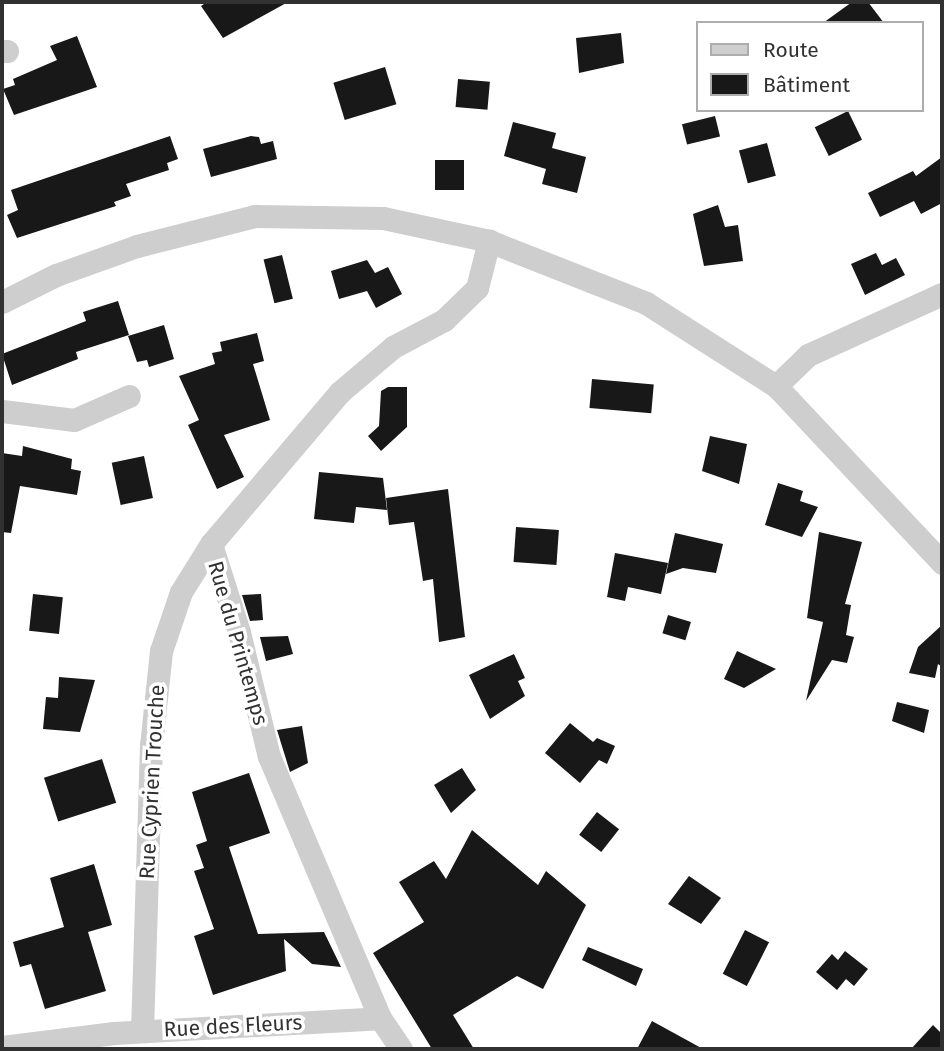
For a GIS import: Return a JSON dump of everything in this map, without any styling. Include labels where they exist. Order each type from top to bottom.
[{"type":"street","points":[[2,302],[56,275],[137,246],[255,216],[383,218],[489,242],[629,295],[776,386],[942,563]]},
{"type":"street","name":"Rue du Printemps","points":[[401,1049],[380,1018],[269,757],[239,632],[211,544],[340,392],[393,347],[444,320],[477,288],[489,242]]},
{"type":"street","points":[[776,386],[808,355],[942,294]]},
{"type":"street","points":[[2,411],[74,420],[128,396]]},
{"type":"street","name":"Rue Cyprien Trouche","points":[[142,1031],[151,746],[161,651],[181,592],[211,544]]},
{"type":"street","name":"Rue des Fleurs","points":[[2,1047],[116,1041],[142,1031],[380,1018]]},
{"type":"building","points":[[207,2],[288,2],[223,38],[201,6]]},
{"type":"building","points":[[852,2],[868,2],[882,21],[826,21]]},
{"type":"building","points":[[621,33],[624,63],[579,73],[576,38]]},
{"type":"building","points":[[77,36],[97,87],[14,115],[3,89],[15,85],[13,79],[57,60],[50,46]]},
{"type":"building","points":[[385,67],[396,104],[345,120],[333,83]]},
{"type":"building","points":[[458,79],[490,82],[487,110],[456,107]]},
{"type":"building","points":[[848,112],[862,140],[829,156],[815,127]]},
{"type":"building","points":[[715,116],[720,136],[687,145],[682,124]]},
{"type":"building","points":[[513,122],[556,133],[552,148],[586,157],[577,193],[542,184],[546,169],[504,156]]},
{"type":"building","points":[[170,136],[178,159],[167,163],[169,170],[126,184],[131,196],[114,202],[116,206],[17,238],[7,215],[18,210],[11,190]]},
{"type":"building","points":[[251,136],[259,137],[261,144],[273,141],[277,159],[211,177],[203,149]]},
{"type":"building","points":[[767,143],[776,176],[748,183],[739,151]]},
{"type":"building","points":[[942,157],[942,203],[921,214],[914,201],[880,217],[868,193],[913,171],[916,176]]},
{"type":"building","points":[[435,160],[464,160],[464,190],[435,190]]},
{"type":"building","points":[[718,205],[725,227],[738,225],[743,261],[704,266],[693,214]]},
{"type":"building","points":[[876,253],[882,265],[896,258],[905,275],[865,295],[851,264]]},
{"type":"building","points":[[282,255],[293,299],[274,303],[264,260]]},
{"type":"building","points":[[367,260],[375,273],[388,267],[402,294],[376,308],[367,291],[339,299],[331,271]]},
{"type":"building","points":[[118,301],[129,335],[76,352],[78,359],[12,385],[2,354],[86,321],[83,312]]},
{"type":"building","points":[[164,325],[174,359],[149,367],[147,360],[137,362],[128,336]]},
{"type":"building","points":[[257,333],[264,361],[253,364],[270,420],[224,435],[244,477],[217,489],[188,425],[199,420],[179,376],[215,364],[212,353],[222,351],[220,342]]},
{"type":"building","points":[[592,379],[654,384],[651,413],[589,408]]},
{"type":"building","points":[[388,387],[407,387],[407,427],[381,451],[368,436],[379,426],[381,391]]},
{"type":"building","points":[[710,436],[747,444],[739,484],[702,471]]},
{"type":"building","points":[[23,446],[72,459],[71,469],[81,471],[77,495],[20,486],[11,533],[2,532],[2,453],[22,456]]},
{"type":"building","points":[[144,456],[153,498],[121,505],[112,463]]},
{"type":"building","points":[[319,472],[383,478],[387,510],[356,507],[354,523],[314,519]]},
{"type":"building","points":[[778,483],[803,491],[800,501],[818,507],[802,537],[765,525]]},
{"type":"building","points":[[448,489],[465,637],[439,642],[433,579],[423,581],[414,522],[389,525],[386,498]]},
{"type":"building","points":[[516,527],[559,530],[556,565],[514,562]]},
{"type":"building","points":[[819,532],[862,542],[845,604],[851,605],[846,635],[854,637],[847,663],[832,660],[806,701],[823,622],[807,618]]},
{"type":"building","points":[[675,533],[723,544],[716,573],[683,568],[666,574]]},
{"type":"building","points":[[615,553],[668,563],[661,594],[628,587],[625,601],[607,597]]},
{"type":"building","points":[[33,594],[63,597],[59,634],[29,631]]},
{"type":"building","points":[[261,594],[263,620],[250,621],[242,595]]},
{"type":"building","points":[[668,615],[691,622],[685,640],[662,633]]},
{"type":"building","points":[[942,625],[942,667],[938,664],[935,678],[909,673],[918,647]]},
{"type":"building","points":[[288,636],[293,654],[266,661],[260,637]]},
{"type":"building","points":[[737,651],[776,669],[744,688],[724,679]]},
{"type":"building","points":[[514,654],[525,678],[518,681],[525,696],[490,719],[469,675]]},
{"type":"building","points":[[59,677],[95,680],[80,732],[43,729],[46,697],[58,698]]},
{"type":"building","points":[[897,702],[929,710],[924,733],[892,721]]},
{"type":"building","points":[[570,723],[593,742],[597,738],[615,746],[607,764],[599,760],[580,783],[545,753]]},
{"type":"building","points":[[302,726],[308,763],[290,772],[277,730]]},
{"type":"building","points":[[102,759],[116,803],[58,822],[44,778]]},
{"type":"building","points":[[462,768],[476,790],[451,813],[434,785]]},
{"type":"building","points":[[249,773],[270,833],[229,847],[258,934],[324,932],[341,967],[312,964],[284,939],[286,971],[213,995],[194,936],[214,929],[194,871],[204,868],[196,845],[207,841],[192,792]]},
{"type":"building","points":[[597,812],[619,829],[601,852],[579,835]]},
{"type":"building","points":[[472,830],[538,885],[546,871],[586,905],[543,989],[517,976],[453,1015],[474,1049],[432,1049],[373,953],[424,922],[399,882],[434,861],[446,879]]},
{"type":"building","points":[[94,864],[112,925],[88,932],[106,991],[45,1009],[31,964],[20,967],[13,942],[64,927],[50,878]]},
{"type":"building","points":[[689,876],[721,898],[701,924],[668,904]]},
{"type":"building","points":[[745,930],[769,942],[747,986],[723,974]]},
{"type":"building","points":[[588,947],[643,969],[636,986],[582,960]]},
{"type":"building","points":[[845,951],[868,969],[854,986],[846,979],[837,990],[816,972],[832,954],[838,960]]},
{"type":"building","points":[[652,1021],[703,1049],[637,1049]]},
{"type":"building","points":[[933,1025],[942,1034],[942,1049],[911,1049]]}]
